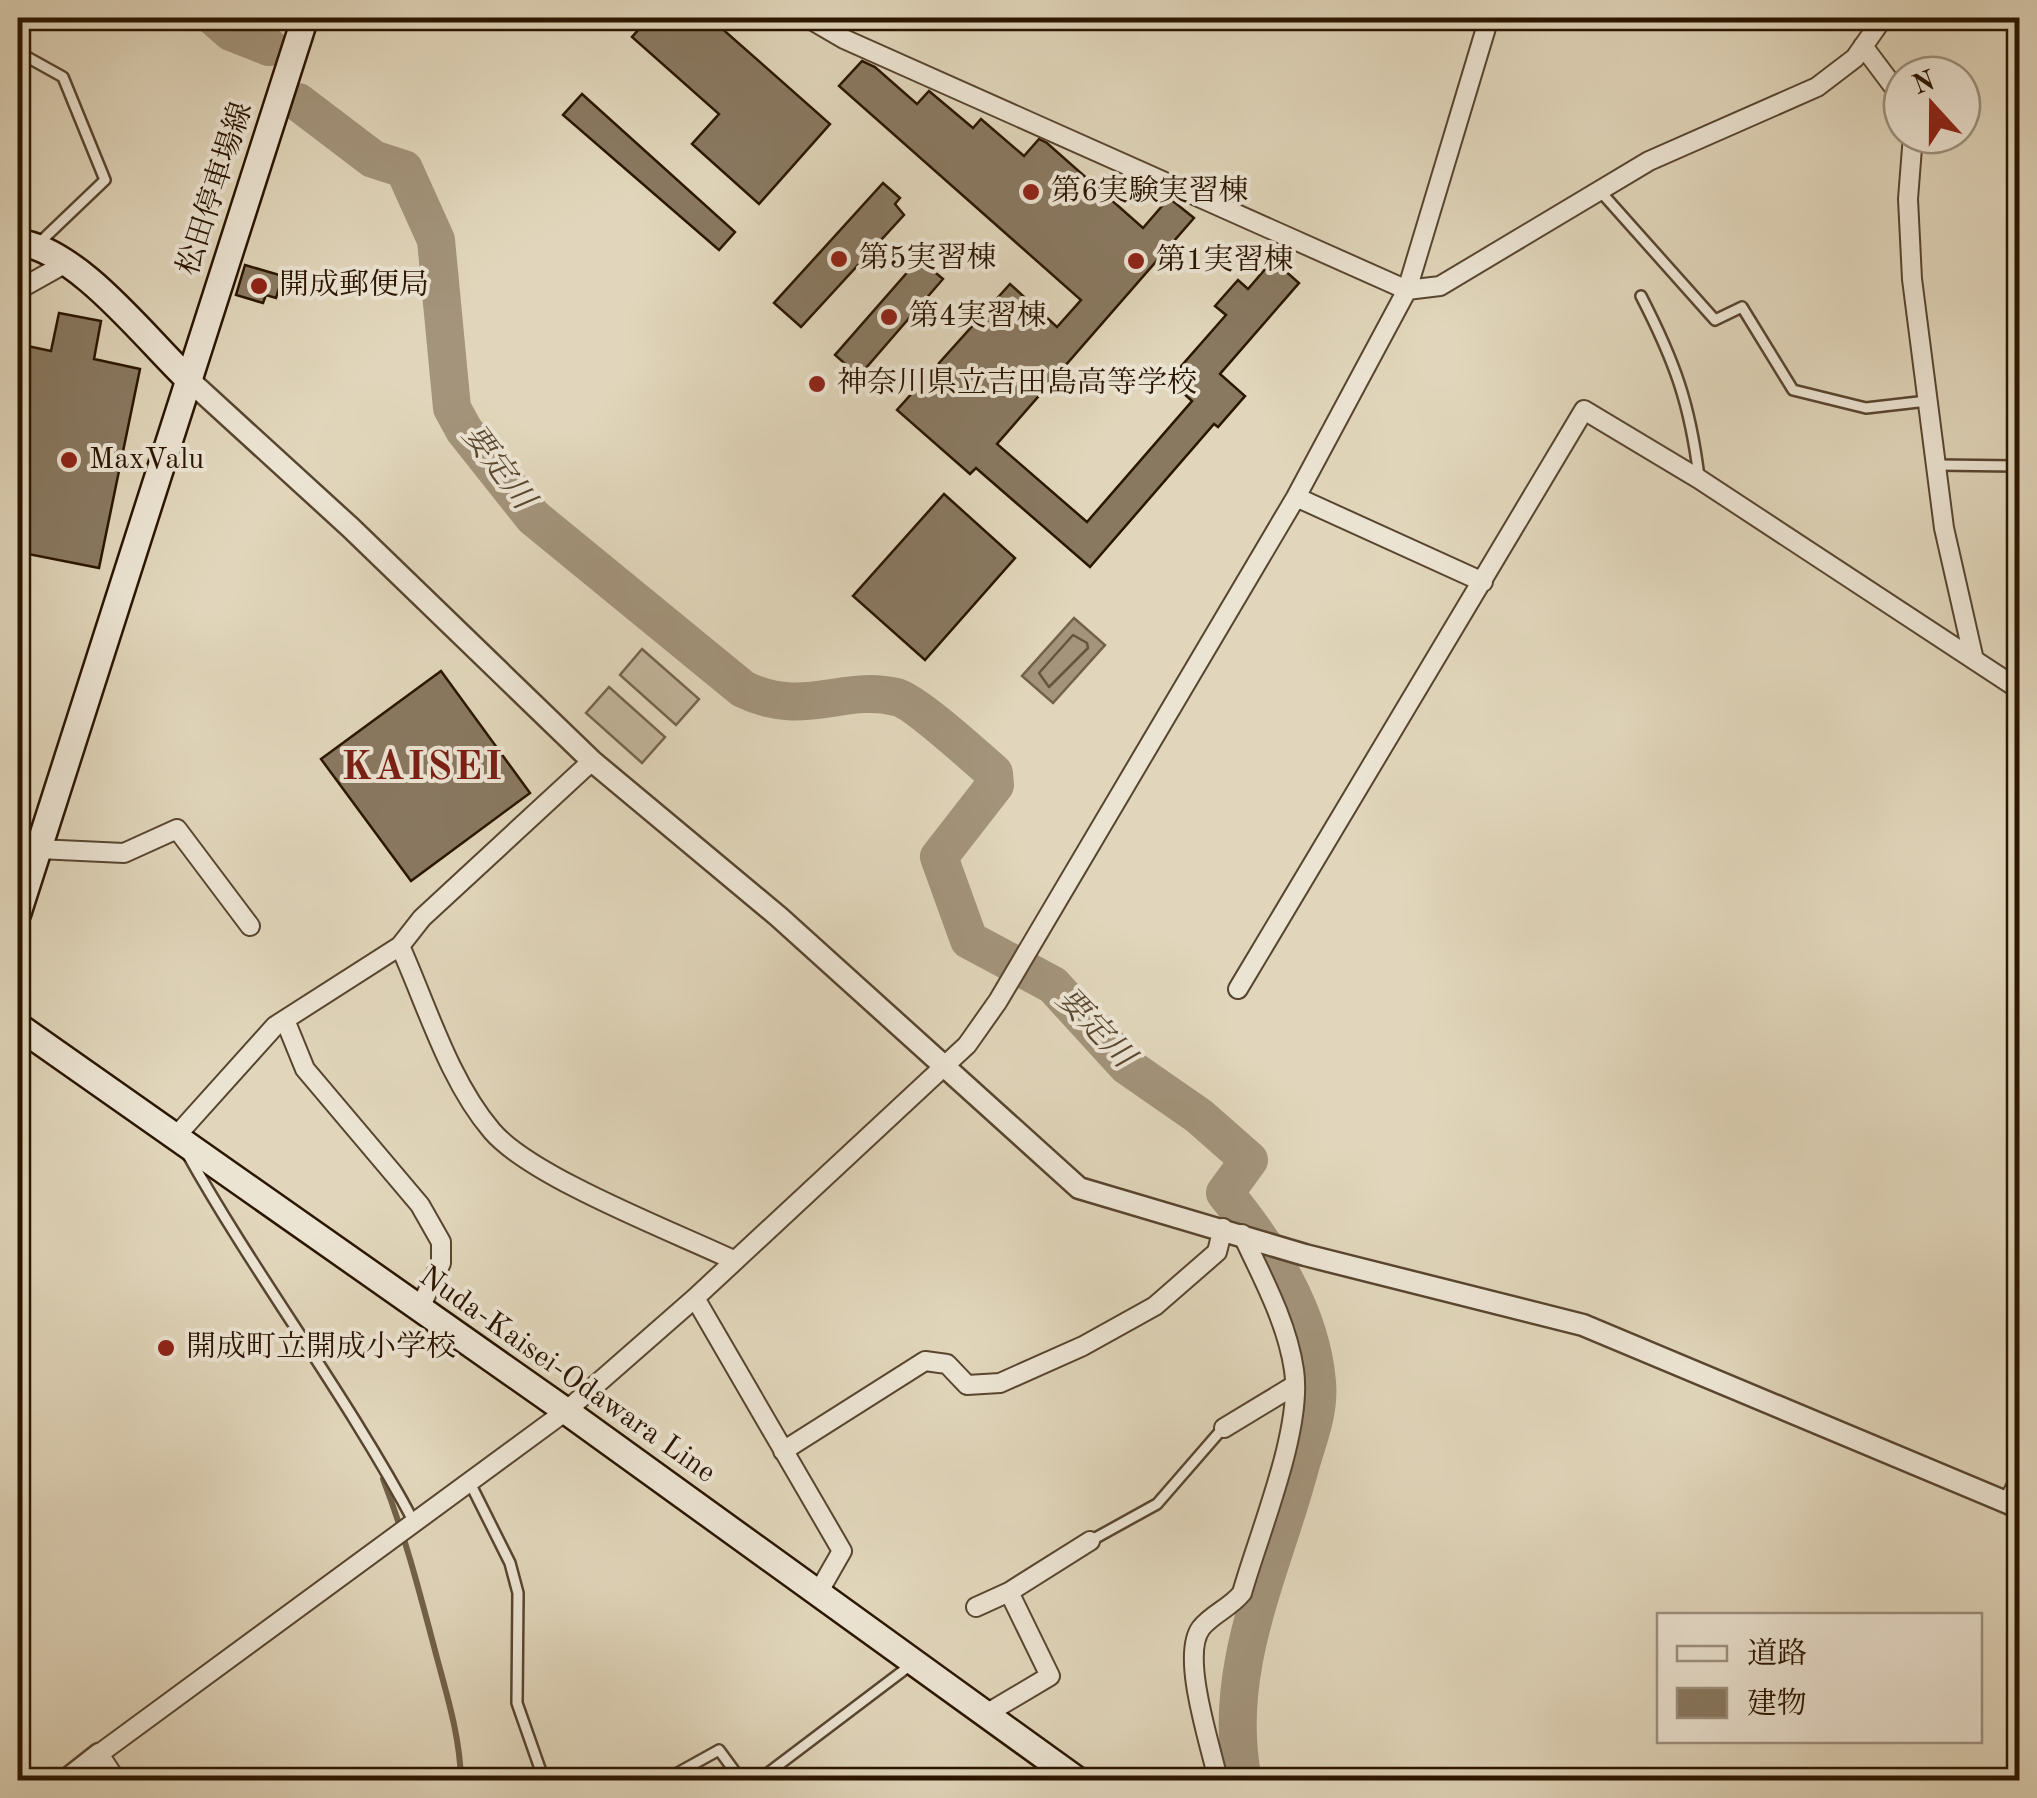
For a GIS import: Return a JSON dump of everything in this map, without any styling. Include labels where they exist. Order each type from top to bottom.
[{"type":"main road","name":"松田停車場線","points":[[189,380],[305,18]]},
{"type":"main road","points":[[18,913],[189,380],[68,262],[27,243]]},
{"type":"main road","name":"Nuda-Kaisei-Odawara Line","points":[[18,1026],[177,1135],[1077,1780]]},
{"type":"street","points":[[808,18],[844,38],[1406,290],[1440,286],[1648,162],[1817,87],[1863,46],[1883,18]]},
{"type":"street","points":[[66,1780],[566,1412],[967,1045],[1019,966],[1296,496],[1406,290],[1489,18]]},
{"type":"street","points":[[1863,46],[1882,71]]},
{"type":"street","points":[[1912,155],[1908,219],[1927,401],[1944,528],[1974,660]]},
{"type":"street","points":[[18,290],[68,262]]},
{"type":"street","points":[[189,380],[592,761],[779,917],[1079,1188],[1305,1255],[1583,1325],[2016,1493]]},
{"type":"street","points":[[1238,989],[1584,410],[1699,479],[2020,690]]},
{"type":"street","points":[[1296,496],[1483,582]]},
{"type":"street","points":[[177,1135],[285,1020],[400,946],[422,918],[592,761]]},
{"type":"street","points":[[38,850],[124,853],[177,829],[250,926]]},
{"type":"street","points":[[400,946],[472,1106],[494,1134],[526,1161],[734,1260]]},
{"type":"street","points":[[285,1020],[305,1069],[420,1205],[440,1242],[441,1263],[419,1310]]},
{"type":"street","points":[[1218,1780],[1193,1664],[1194,1640],[1203,1624],[1230,1608],[1242,1593],[1295,1412],[1294,1386],[1279,1316],[1232,1231]]},
{"type":"street","points":[[782,1451],[925,1361],[947,1364],[966,1385],[1000,1383],[1083,1346],[1155,1306],[1216,1252],[1232,1231]]},
{"type":"street","points":[[695,1298],[842,1551],[818,1592]]},
{"type":"street","points":[[1224,1428],[1294,1386]]},
{"type":"street","points":[[976,1607],[1009,1592],[1090,1542]]},
{"type":"street","points":[[986,1714],[1041,1685],[1050,1676],[1009,1592]]},
{"type":"street","points":[[99,1754],[116,1780]]},
{"type":"lane","points":[[18,52],[64,77],[104,180],[27,243]]},
{"type":"lane","points":[[1600,191],[1715,320],[1742,307],[1793,390],[1866,408],[1927,401]]},
{"type":"lane","points":[[1641,296],[1668,349],[1691,410],[1699,479]]},
{"type":"lane","points":[[1936,464],[2016,466],[2020,448]]},
{"type":"lane","points":[[177,1135],[244,1254],[380,1459],[415,1524]]},
{"type":"lane","points":[[1090,1542],[1158,1504],[1224,1428]]},
{"type":"lane","points":[[471,1484],[514,1578],[517,1703],[528,1745],[544,1780]]},
{"type":"lane","points":[[751,1780],[768,1772],[914,1662]]},
{"type":"lane","points":[[665,1780],[719,1750],[741,1780]]},
{"type":"shaded area","points":[[642,649],[699,699],[676,725],[620,675]]},
{"type":"shaded area","points":[[609,687],[665,737],[642,763],[586,713]]},
{"type":"water","points":[[1074,618],[1105,645],[1053,703],[1022,676]]},
{"type":"building","points":[[649,18],[710,18],[830,124],[759,204],[692,144],[719,114],[632,37]]},
{"type":"building","points":[[862,61],[875,67],[917,104],[929,91],[973,128],[981,119],[1024,156],[1039,139],[1047,143],[1143,228],[1169,198],[1194,218],[997,444],[1087,522],[1192,401],[1169,380],[1226,315],[1215,306],[1238,280],[1248,289],[1273,260],[1299,283],[1220,374],[1245,396],[1218,427],[1214,424],[1090,567],[976,468],[970,474],[897,410],[1010,284],[1057,327],[1081,300],[839,86]]},
{"type":"building","points":[[582,94],[735,232],[719,250],[563,115]]},
{"type":"building","name":"第5実習棟","points":[[883,183],[900,198],[895,204],[904,215],[801,327],[774,303]]},
{"type":"building","name":"第4実習棟","points":[[919,259],[943,279],[859,376],[835,355]]},
{"type":"building","name":"開成郵便局","points":[[245,265],[283,276],[276,298],[266,295],[263,303],[236,295]]},
{"type":"building","name":"MaxValu","points":[[59,313],[101,321],[94,359],[140,369],[99,568],[18,552],[18,344],[51,351]]},
{"type":"building","points":[[944,494],[1015,558],[925,660],[853,596]]},
{"type":"building","points":[[441,671],[530,793],[411,881],[321,759]]},
{"type":"waterway","name":"要定川","points":[[215,18],[231,32],[269,47]]},
{"type":"waterway","name":"要定川","points":[[298,102],[373,159],[404,169],[436,240],[452,408],[464,430],[533,517],[743,689],[785,701],[858,694],[896,697],[930,718],[994,773],[995,785],[939,857],[969,940],[1053,985],[1127,1066],[1199,1116],[1249,1160],[1225,1193],[1272,1258],[1297,1305],[1313,1356],[1317,1405],[1244,1662],[1238,1740],[1243,1780]]},
{"type":"waterway","points":[[383,1479],[413,1568],[449,1704],[461,1780]]},
{"type":"place","name":"第6実験実習棟","points":[[1031,192]]},
{"type":"place","name":"第5実習棟","points":[[839,259]]},
{"type":"place","name":"第1実習棟","points":[[1136,261]]},
{"type":"place","name":"開成郵便局","points":[[259,286]]},
{"type":"place","name":"第4実習棟","points":[[889,317]]},
{"type":"place","name":"神奈川県立吉田島高等学校","points":[[817,384]]},
{"type":"place","name":"MaxValu","points":[[69,460]]},
{"type":"place","name":"開成町立開成小学校","points":[[166,1348]]},
{"type":"district","name":"KAISEI","points":[[423,769]]}]
